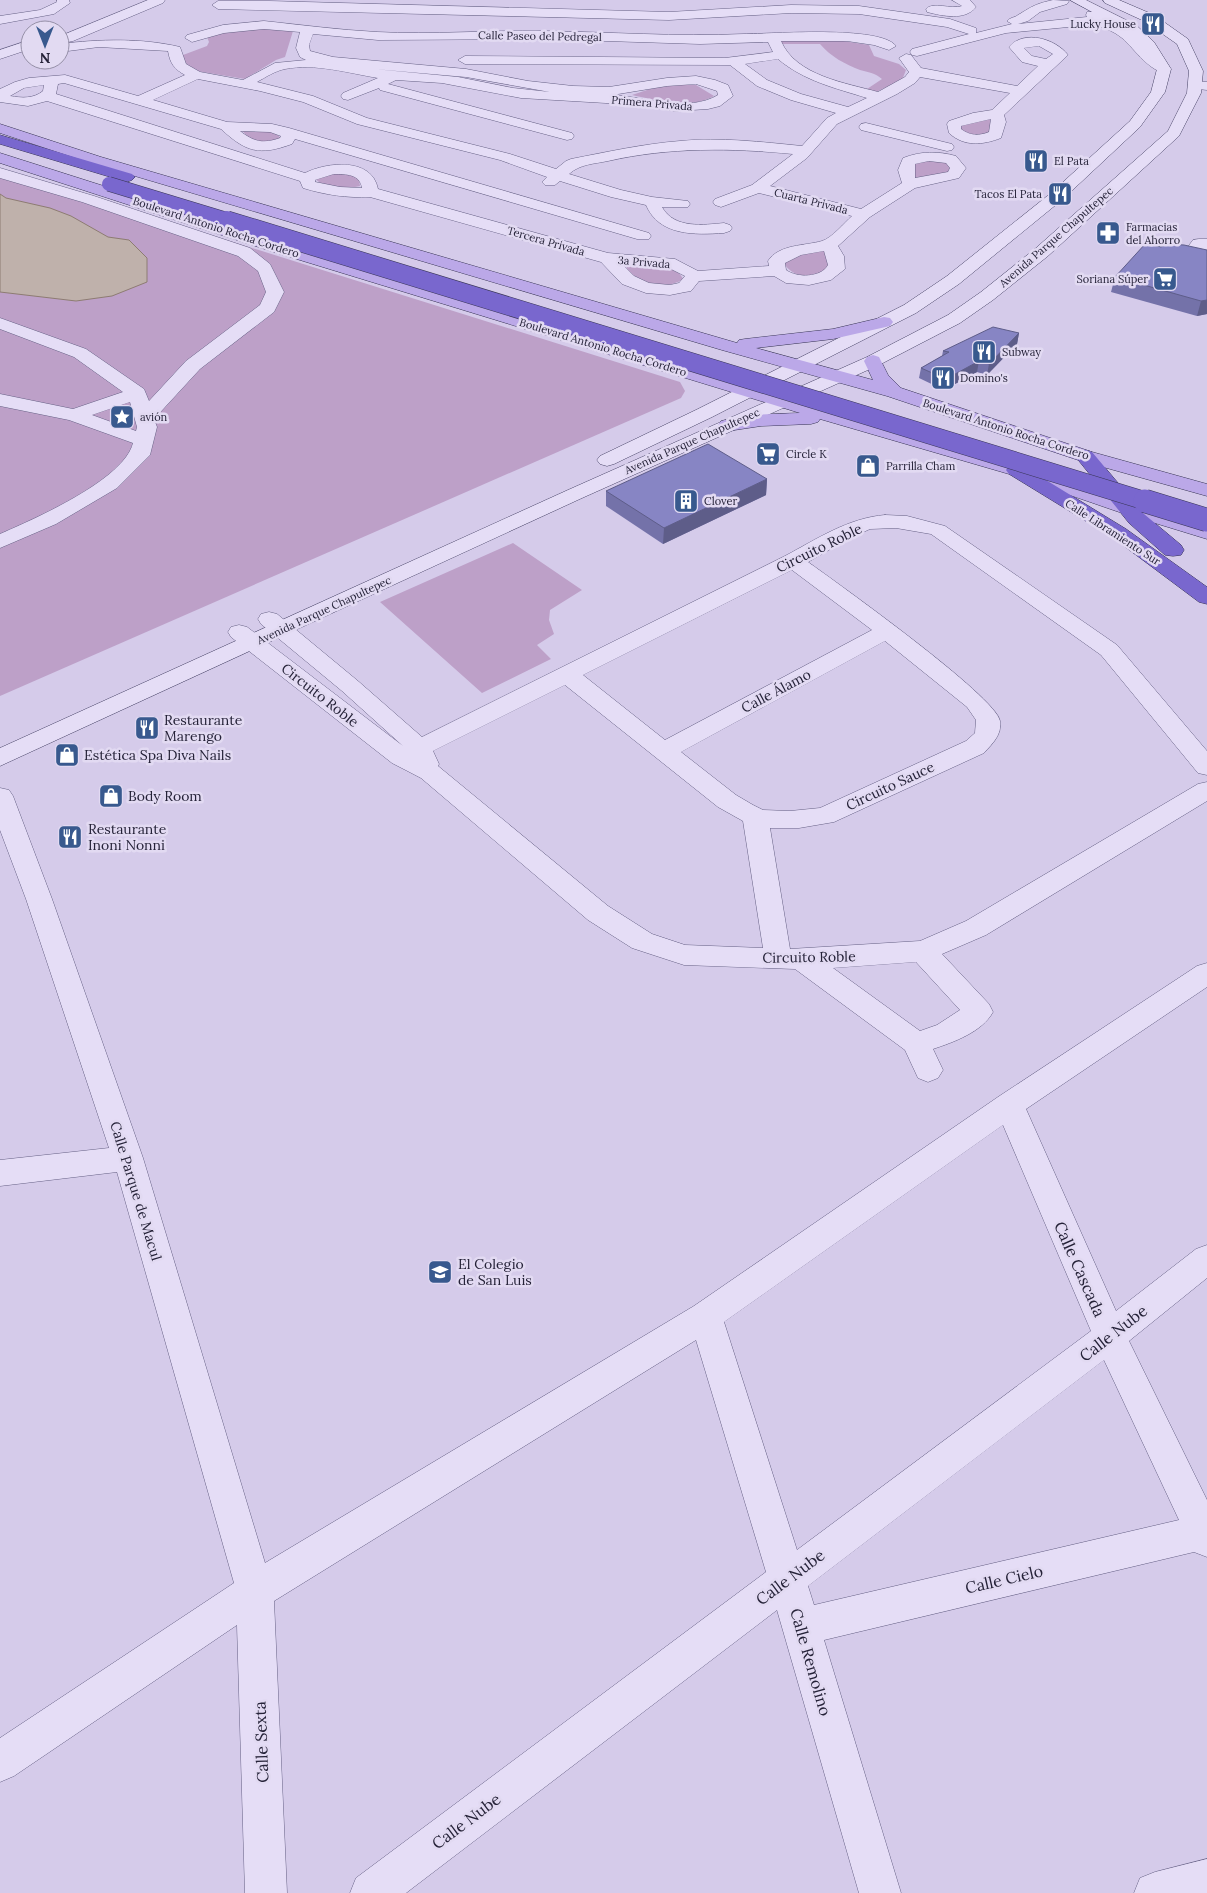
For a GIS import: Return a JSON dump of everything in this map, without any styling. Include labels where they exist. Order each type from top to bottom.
[{"type":"highway","points":[[0,140],[894,407],[1207,504]]},
{"type":"highway","points":[[29,148],[96,160]]},
{"type":"highway","points":[[0,150],[1207,520]]},
{"type":"highway","name":"Calle Libramiento Sur","points":[[1085,456],[1126,508],[1154,536],[1207,573]]},
{"type":"highway","name":"Calle Libramiento Sur","points":[[1016,470],[1119,533],[1207,597]]},
{"type":"main road","name":"Boulevard Antonio Rocha Cordero","points":[[0,128],[96,160],[728,346],[894,392],[1085,456],[1207,490]]},
{"type":"main road","name":"Boulevard Antonio Rocha Cordero","points":[[0,158],[283,249],[883,432],[1016,470],[1126,508],[1207,533]]},
{"type":"main road","points":[[682,371],[711,370],[723,365],[729,361],[731,353],[728,346],[797,340],[884,322]]},
{"type":"main road","points":[[873,361],[880,377],[894,392]]},
{"type":"main road","points":[[883,432],[836,411],[830,406],[830,399],[836,394],[856,391],[919,400]]},
{"type":"main road","points":[[728,425],[761,420],[840,419]]},
{"type":"street","points":[[6,19],[38,14],[59,8],[64,3],[63,0]]},
{"type":"street","points":[[70,38],[159,0]]},
{"type":"street","points":[[419,4],[455,0]]},
{"type":"street","points":[[509,0],[510,3],[517,5],[548,10],[588,4],[653,2]]},
{"type":"street","points":[[568,0],[588,4]]},
{"type":"street","points":[[919,1],[940,11],[966,10],[970,7],[966,2],[958,0]]},
{"type":"street","points":[[1066,0],[1126,35],[1164,70]]},
{"type":"street","points":[[940,41],[999,29],[1023,18],[1034,10],[1066,0],[1124,22],[1138,32],[1149,44],[1164,70]]},
{"type":"street","name":"Avenida Parque Chapultepec","points":[[276,624],[873,361],[954,319],[1006,282],[1174,133],[1194,93],[1201,86],[1183,42],[1150,18],[1109,0]]},
{"type":"street","points":[[70,28],[132,1]]},
{"type":"street","points":[[6,19],[27,2]]},
{"type":"street","points":[[253,25],[271,2]]},
{"type":"street","points":[[218,5],[271,2],[419,4],[669,16],[761,5],[859,10],[950,23],[971,31]]},
{"type":"street","points":[[761,5],[781,54],[796,66],[825,80],[879,97]]},
{"type":"street","points":[[543,35],[548,10]]},
{"type":"street","points":[[112,20],[111,28],[119,34],[142,42]]},
{"type":"street","points":[[940,41],[971,31],[1088,21],[1108,23]]},
{"type":"street","name":"Calle Paseo del Pedregal","points":[[171,46],[192,50],[202,44],[200,41],[192,38],[223,29],[253,25],[378,36],[543,35],[655,40],[814,36],[847,37],[877,41],[910,52],[940,41]]},
{"type":"street","name":"Primera Privada","points":[[245,84],[265,72],[292,64],[310,64],[394,76],[459,81],[520,94],[701,107],[720,101],[726,96],[723,88],[715,83],[701,80],[659,82],[636,89],[576,90],[538,87],[466,73],[416,70],[333,61],[309,56],[304,53],[302,46],[308,29]]},
{"type":"street","points":[[968,146],[954,130],[954,124],[978,116],[996,114],[1048,64],[1061,55],[1054,46],[1036,42],[1022,43],[999,29]]},
{"type":"street","points":[[99,43],[119,34]]},
{"type":"street","points":[[70,47],[99,43],[142,42],[171,46],[181,67],[196,75],[308,99],[362,121],[505,157],[557,176],[652,202],[682,204],[688,200],[712,203],[741,210]]},
{"type":"street","points":[[0,55],[20,48]]},
{"type":"street","points":[[910,52],[916,72]]},
{"type":"street","points":[[424,59],[733,61],[781,54]]},
{"type":"street","points":[[0,66],[20,58]]},
{"type":"street","points":[[733,61],[762,83],[796,97],[848,112]]},
{"type":"street","name":"Avenida Parque Chapultepec","points":[[0,758],[705,414],[910,309],[953,280],[1057,196],[1170,92],[1164,70]]},
{"type":"street","points":[[916,72],[941,75],[1020,91]]},
{"type":"street","points":[[712,203],[758,188],[805,151],[832,121],[910,80],[916,72]]},
{"type":"street","points":[[141,100],[196,75]]},
{"type":"street","points":[[348,96],[394,76]]},
{"type":"street","points":[[306,178],[314,173],[330,169],[357,172],[368,178],[371,192],[332,192],[309,185],[306,178],[47,96],[20,102],[4,99],[2,95],[9,88],[20,84],[65,79],[226,126],[246,144],[262,148],[272,147],[287,141],[289,134],[284,131],[643,236]]},
{"type":"street","points":[[47,96],[52,88],[52,80]]},
{"type":"street","points":[[374,84],[567,136]]},
{"type":"street","points":[[1170,92],[1170,122],[1174,133]]},
{"type":"street","points":[[951,159],[968,146],[996,135],[999,130],[996,114]]},
{"type":"street","points":[[866,127],[968,146]]},
{"type":"street","points":[[340,169],[348,149],[387,128]]},
{"type":"street","name":"Tercera Privada","points":[[484,224],[521,199],[547,185],[571,164],[627,152],[681,145],[750,145],[805,151]]},
{"type":"street","points":[[936,156],[951,159],[958,168],[954,175],[910,184],[905,176],[905,168],[908,161],[918,157],[936,156]]},
{"type":"street","points":[[0,173],[88,199],[244,252],[262,263],[269,274],[275,292],[268,308],[193,365],[145,417]]},
{"type":"street","name":"Cuarta Privada","points":[[829,245],[864,214],[910,184]]},
{"type":"street","name":"Cuarta Privada","points":[[758,188],[864,214]]},
{"type":"street","name":"Tercera Privada","points":[[371,192],[607,258]]},
{"type":"street","points":[[652,202],[654,212],[665,223],[695,230],[724,228],[712,203]]},
{"type":"street","points":[[607,258],[665,223]]},
{"type":"street","points":[[1004,240],[1042,252]]},
{"type":"street","points":[[1207,244],[1200,244],[1195,248],[1197,251],[1207,255]]},
{"type":"street","points":[[829,245],[835,252],[837,269],[830,276],[812,280],[796,279],[785,277],[778,271],[776,261],[786,254],[804,248],[829,245]]},
{"type":"street","name":"3a Privada","points":[[607,258],[675,264],[689,270],[694,276],[685,287],[670,290],[646,288],[628,280],[607,258]]},
{"type":"street","points":[[694,276],[778,271]]},
{"type":"street","points":[[0,323],[80,353],[137,393],[148,428],[140,454],[110,484],[49,520],[0,542]]},
{"type":"street","points":[[74,415],[137,393]]},
{"type":"street","points":[[0,400],[74,415],[144,440]]},
{"type":"street","name":"Circuito Roble","points":[[410,752],[793,561],[856,527],[884,522],[920,524],[938,530],[1109,650],[1205,762]]},
{"type":"street","name":"Circuito Sauce","points":[[566,674],[727,801],[755,816],[782,820],[806,820],[825,816],[975,747],[987,735],[988,719],[975,702],[887,631],[793,561]]},
{"type":"street","name":"Circuito Roble","points":[[276,624],[430,772],[598,913],[642,941],[684,955],[790,959],[860,956],[923,950],[976,928],[1207,790]]},
{"type":"street","name":"Calle Álamo","points":[[664,751],[887,631]]},
{"type":"street","name":"Avenida Parque Chapultepec","points":[[0,738],[246,638]]},
{"type":"street","name":"Circuito Roble","points":[[246,638],[410,752]]},
{"type":"street","name":"Calle Parque de Macul","points":[[0,796],[39,899],[128,1158],[255,1591]]},
{"type":"street","points":[[755,816],[790,959],[916,1043],[928,1070]]},
{"type":"street","points":[[916,1043],[947,1033],[979,1012],[923,950]]},
{"type":"street","points":[[0,1762],[255,1591],[706,1316],[1009,1105],[1207,973]]},
{"type":"street","name":"Calle Cascada","points":[[1009,1105],[1110,1336],[1206,1534]]},
{"type":"street","points":[[0,1173],[128,1158]]},
{"type":"street","name":"Calle Nube","points":[[371,1893],[1110,1336],[1207,1259]]},
{"type":"street","name":"Calle Remolino","points":[[706,1316],[787,1579],[880,1893]]},
{"type":"street","name":"Calle Cielo","points":[[801,1627],[1206,1534]]},
{"type":"street","name":"Calle Sexta","points":[[255,1591],[266,1893]]},
{"type":"street","points":[[1155,1893],[1207,1880]]},
{"type":"shaded area","points":[[252,27],[293,31],[285,57],[276,60],[245,79],[197,71],[186,63],[183,55],[207,46],[209,42],[207,37],[211,34]]},
{"type":"shaded area","points":[[830,39],[869,45],[874,56],[899,64],[906,70],[902,80],[874,93],[864,91],[882,79],[874,74],[844,63],[820,44],[778,44],[778,40]]},
{"type":"shaded area","points":[[696,85],[714,96],[694,103],[674,103],[632,95],[656,87]]},
{"type":"shaded area","points":[[989,117],[994,129],[986,135],[978,136],[959,130],[958,125]]},
{"type":"shaded area","points":[[241,129],[272,130],[282,139],[273,144],[251,141]]},
{"type":"shaded area","points":[[949,160],[953,174],[911,183],[909,161]]},
{"type":"shaded area","points":[[0,169],[680,382],[685,391],[681,398],[0,696]]},
{"type":"shaded area","points":[[318,173],[354,173],[359,179],[360,186],[349,188],[330,187],[315,178]]},
{"type":"shaded area","points":[[0,194],[6,198],[50,208],[71,216],[108,237],[129,240],[147,258],[147,282],[112,296],[76,301],[0,292]]},
{"type":"shaded area","points":[[828,247],[833,268],[819,273],[799,275],[787,268],[782,261],[787,255]]},
{"type":"shaded area","points":[[626,265],[658,265],[673,269],[683,279],[669,285],[655,284],[628,272]]},
{"type":"shaded area","points":[[513,543],[582,590],[550,610],[549,620],[554,634],[537,645],[551,659],[482,693],[380,602]]},
{"type":"building","name":"Soriana Súper","points":[[1146,243],[1161,247],[1166,244],[1184,245],[1207,250],[1207,300],[1201,301],[1115,277]]},
{"type":"building","points":[[993,327],[1019,333],[989,364],[979,361],[946,379],[921,368],[949,352],[943,351]]},
{"type":"building","name":"Clover","points":[[708,444],[767,479],[664,528],[606,491]]},
{"type":"place","name":"Lucky House","points":[[1153,24]]},
{"type":"place","name":"El Pata","points":[[1036,161]]},
{"type":"place","name":"Tacos El Pata","points":[[1060,194]]},
{"type":"place","name":"Farmacias del Ahorro","points":[[1108,233]]},
{"type":"place","name":"Soriana Súper","points":[[1165,279]]},
{"type":"place","name":"Subway","points":[[984,352]]},
{"type":"place","name":"Domino's","points":[[943,378]]},
{"type":"place","name":"avión","points":[[122,417]]},
{"type":"place","name":"Circle K","points":[[768,454]]},
{"type":"place","name":"Parrilla Cham","points":[[868,466]]},
{"type":"place","name":"Clover","points":[[686,501]]},
{"type":"place","name":"Restaurante Marengo","points":[[147,728]]},
{"type":"place","name":"Estética Spa Diva Nails","points":[[67,755]]},
{"type":"place","name":"Body Room","points":[[111,796]]},
{"type":"place","name":"Restaurante Inoni Nonni","points":[[70,837]]},
{"type":"place","name":"El Colegio de San Luis","points":[[440,1272]]}]
